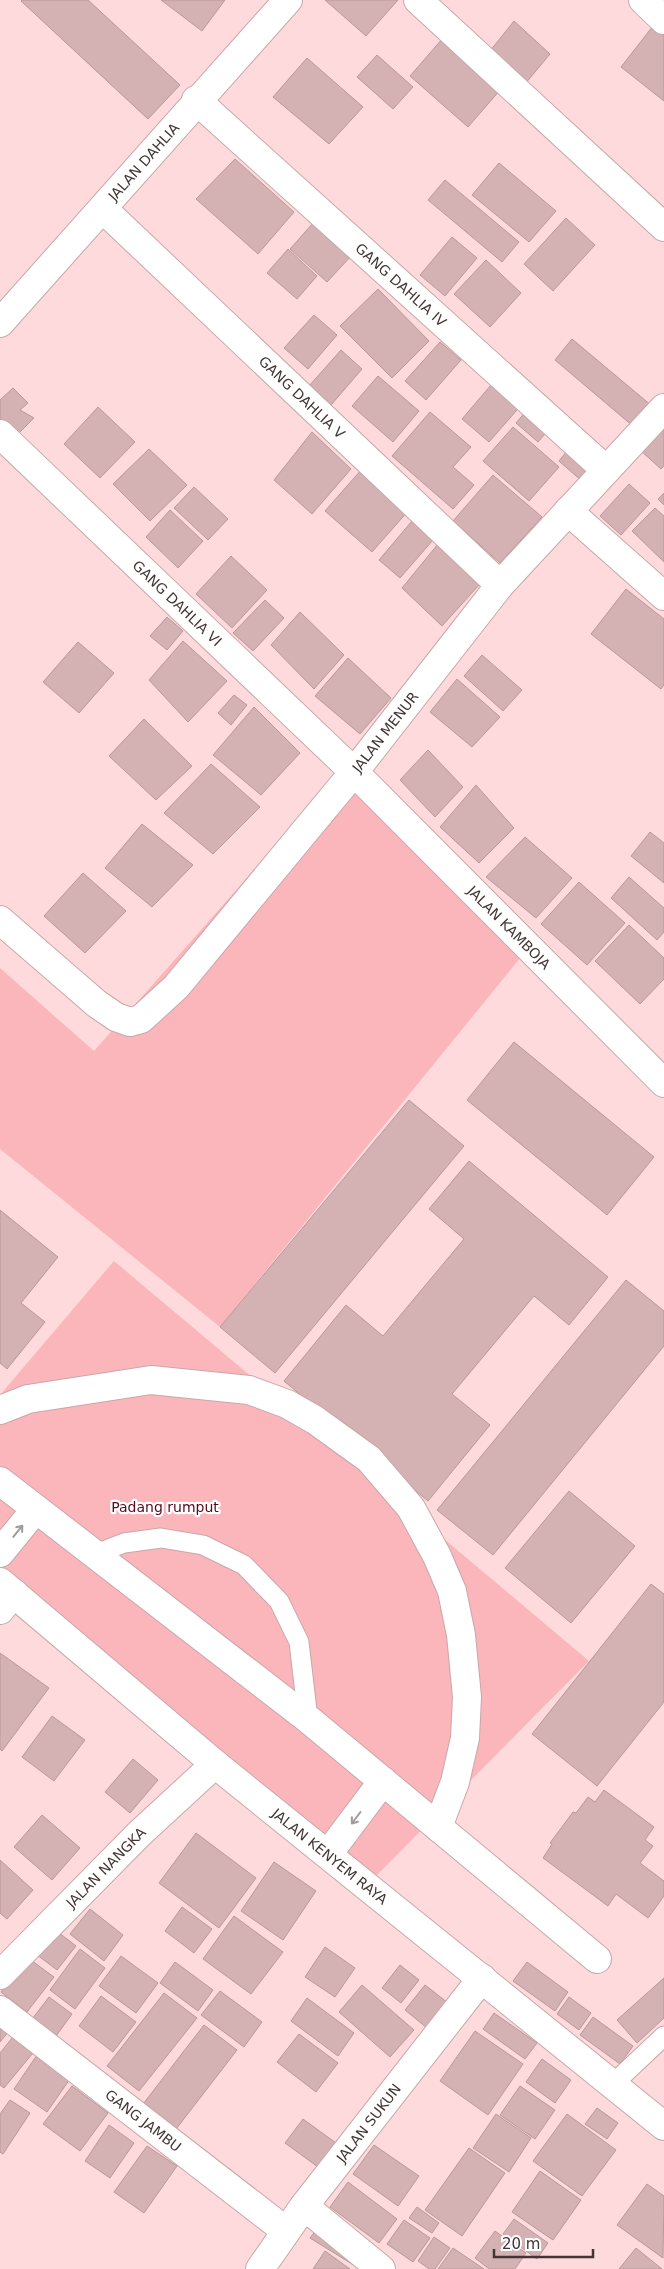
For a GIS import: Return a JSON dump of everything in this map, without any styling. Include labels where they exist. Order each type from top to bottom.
[{"type":"street","name":"JALAN DAHLIA","points":[[0,323],[104,209],[196,100],[288,0]]},
{"type":"street","points":[[418,0],[664,227]]},
{"type":"street","points":[[643,0],[664,20]]},
{"type":"street","name":"GANG DAHLIA IV","points":[[196,100],[606,470]]},
{"type":"street","name":"GANG DAHLIA V","points":[[104,209],[500,585]]},
{"type":"street","name":"JALAN MENUR","points":[[0,920],[97,1004],[116,1017],[130,1022],[141,1019],[176,986],[354,772],[500,585],[664,408]]},
{"type":"street","name":"GANG DAHLIA VI","points":[[0,434],[354,772]]},
{"type":"street","points":[[568,511],[664,596]]},
{"type":"street","name":"JALAN KAMBOJA","points":[[354,772],[664,1083]]},
{"type":"street","points":[[0,1410],[28,1399],[151,1380],[248,1390],[287,1404],[315,1420],[369,1459],[411,1508],[437,1556],[452,1591],[461,1635],[468,1697],[465,1738],[455,1782],[438,1827]]},
{"type":"street","points":[[0,1481],[308,1719],[597,1959]]},
{"type":"street","points":[[0,1553],[36,1510]]},
{"type":"street","name":"JALAN KENYEM RAYA","points":[[5,1595],[664,2126]]},
{"type":"street","name":"JALAN NANGKA","points":[[0,1975],[139,1834],[215,1764]]},
{"type":"street","points":[[328,1854],[383,1782]]},
{"type":"street","name":"JALAN SUKUN","points":[[260,2269],[304,2206],[482,1978]]},
{"type":"street","name":"GANG JAMBU","points":[[0,2010],[286,2231]]},
{"type":"street","points":[[304,2206],[381,2269]]},
{"type":"lane","points":[[93,1554],[124,1543],[161,1538],[203,1545],[244,1565],[279,1601],[299,1642],[308,1719]]},
{"type":"lane","points":[[613,2084],[664,2036]]},
{"type":"green space","points":[[346,766],[525,952],[220,1327],[0,1149],[0,968],[94,1051]]},
{"type":"green space","name":"Padang rumput","points":[[114,1261],[589,1661],[374,1878],[0,1574],[0,1395]]},
{"type":"building","points":[[22,0],[88,0],[180,85],[148,119]]},
{"type":"building","points":[[161,0],[225,0],[202,31]]},
{"type":"building","points":[[325,0],[398,0],[366,36]]},
{"type":"building","points":[[514,21],[550,54],[525,84],[490,51]]},
{"type":"building","points":[[653,26],[664,35],[664,101],[621,67]]},
{"type":"building","points":[[443,38],[501,89],[468,127],[410,76]]},
{"type":"building","points":[[377,55],[413,87],[393,109],[357,77]]},
{"type":"building","points":[[307,58],[363,107],[329,144],[273,97]]},
{"type":"building","points":[[235,159],[294,212],[258,254],[196,199]]},
{"type":"building","points":[[499,163],[556,211],[529,242],[472,195]]},
{"type":"building","points":[[445,180],[519,242],[502,262],[428,200]]},
{"type":"building","points":[[566,218],[595,245],[553,291],[524,264]]},
{"type":"building","points":[[314,222],[352,255],[327,282],[290,249]]},
{"type":"building","points":[[452,237],[477,258],[445,296],[420,275]]},
{"type":"building","points":[[288,249],[317,276],[297,299],[267,273]]},
{"type":"building","points":[[486,260],[521,293],[490,327],[454,294]]},
{"type":"building","points":[[378,289],[429,341],[392,378],[340,326]]},
{"type":"building","points":[[314,315],[337,335],[308,369],[284,348]]},
{"type":"building","points":[[572,339],[652,406],[634,427],[555,360]]},
{"type":"building","points":[[440,342],[461,360],[426,400],[405,381]]},
{"type":"building","points":[[341,350],[362,369],[331,405],[309,386]]},
{"type":"building","points":[[378,376],[419,411],[393,442],[352,406]]},
{"type":"building","points":[[497,378],[524,402],[489,442],[462,419]]},
{"type":"building","points":[[13,388],[28,403],[20,410],[34,418],[12,440],[0,428],[0,400]]},
{"type":"building","points":[[98,407],[135,442],[100,478],[64,444]]},
{"type":"building","points":[[528,409],[550,428],[538,442],[516,423]]},
{"type":"building","points":[[430,412],[471,447],[453,467],[474,485],[453,509],[392,456]]},
{"type":"building","points":[[513,427],[559,467],[529,501],[483,461]]},
{"type":"building","points":[[661,429],[664,431],[664,466],[661,469],[641,451]]},
{"type":"building","points":[[312,432],[351,469],[312,514],[274,480]]},
{"type":"building","points":[[571,446],[596,467],[583,482],[559,461]]},
{"type":"building","points":[[149,449],[187,485],[150,521],[113,484]]},
{"type":"building","points":[[362,469],[409,510],[372,552],[325,511]]},
{"type":"building","points":[[493,475],[542,517],[500,563],[453,521]]},
{"type":"building","points":[[629,484],[650,503],[621,535],[600,516]]},
{"type":"building","points":[[194,487],[228,519],[208,540],[174,508]]},
{"type":"building","points":[[664,493],[664,505],[658,499]]},
{"type":"building","points":[[655,508],[664,516],[664,562],[632,531]]},
{"type":"building","points":[[170,510],[203,541],[178,568],[146,537]]},
{"type":"building","points":[[412,521],[433,540],[400,578],[379,560]]},
{"type":"building","points":[[438,544],[479,585],[442,626],[402,588]]},
{"type":"building","points":[[231,556],[267,590],[232,628],[196,594]]},
{"type":"building","points":[[626,589],[664,619],[664,685],[661,689],[591,634]]},
{"type":"building","points":[[265,600],[284,618],[253,651],[233,633]]},
{"type":"building","points":[[300,612],[344,655],[314,689],[271,645]]},
{"type":"building","points":[[167,617],[183,631],[167,650],[150,636]]},
{"type":"building","points":[[183,641],[227,681],[188,722],[149,680]]},
{"type":"building","points":[[78,642],[114,673],[79,713],[43,682]]},
{"type":"building","points":[[482,655],[522,690],[503,711],[464,676]]},
{"type":"building","points":[[348,658],[391,698],[360,734],[315,696]]},
{"type":"building","points":[[457,679],[500,717],[472,747],[430,712]]},
{"type":"building","points":[[234,695],[247,705],[231,725],[218,713]]},
{"type":"building","points":[[254,707],[300,753],[261,795],[213,755]]},
{"type":"building","points":[[144,719],[192,766],[156,800],[109,756]]},
{"type":"building","points":[[428,750],[463,787],[435,817],[400,780]]},
{"type":"building","points":[[211,764],[260,807],[213,854],[164,813]]},
{"type":"building","points":[[476,785],[514,828],[479,863],[440,827]]},
{"type":"building","points":[[142,824],[193,865],[152,907],[105,868]]},
{"type":"building","points":[[650,832],[664,843],[664,883],[631,856]]},
{"type":"building","points":[[525,837],[572,878],[536,918],[486,877]]},
{"type":"building","points":[[83,873],[126,911],[85,953],[44,916]]},
{"type":"building","points":[[629,877],[664,908],[664,932],[657,940],[611,898]]},
{"type":"building","points":[[579,882],[625,923],[587,965],[541,924]]},
{"type":"building","points":[[629,925],[664,958],[664,979],[640,1004],[595,961]]},
{"type":"building","points":[[514,1042],[654,1157],[607,1215],[467,1100]]},
{"type":"building","points":[[409,1100],[464,1146],[275,1373],[220,1327]]},
{"type":"building","points":[[469,1161],[608,1277],[569,1325],[534,1296],[452,1394],[490,1425],[428,1501],[284,1381],[346,1305],[383,1336],[464,1239],[429,1209]]},
{"type":"building","points":[[0,1210],[58,1257],[21,1303],[45,1322],[7,1369],[0,1363]]},
{"type":"building","points":[[626,1280],[664,1311],[664,1346],[493,1555],[437,1510]]},
{"type":"building","points":[[569,1491],[635,1546],[571,1623],[505,1568]]},
{"type":"building","points":[[651,1584],[664,1594],[664,1702],[597,1786],[532,1734]]},
{"type":"building","points":[[0,1653],[49,1688],[2,1751],[0,1749]]},
{"type":"building","points":[[52,1716],[85,1740],[54,1781],[22,1757]]},
{"type":"building","points":[[133,1759],[158,1780],[130,1813],[105,1792]]},
{"type":"building","points":[[604,1790],[654,1827],[645,1840],[653,1846],[640,1863],[664,1881],[664,1896],[648,1918],[616,1894],[608,1906],[543,1858],[552,1844],[550,1843],[573,1812],[576,1813],[588,1797],[595,1802]]},
{"type":"building","points":[[42,1815],[80,1848],[52,1880],[14,1847]]},
{"type":"building","points":[[196,1833],[256,1878],[219,1928],[159,1883]]},
{"type":"building","points":[[0,1860],[33,1890],[7,1919],[0,1913]]},
{"type":"building","points":[[274,1862],[316,1891],[283,1940],[241,1911]]},
{"type":"building","points":[[182,1907],[212,1929],[194,1953],[165,1931]]},
{"type":"building","points":[[90,1909],[123,1935],[104,1961],[70,1934]]},
{"type":"building","points":[[234,1916],[283,1952],[251,1994],[203,1959]]},
{"type":"building","points":[[54,1929],[76,1946],[57,1970],[36,1954]]},
{"type":"building","points":[[325,1947],[355,1968],[335,1997],[305,1977]]},
{"type":"building","points":[[80,1949],[105,1968],[75,2009],[50,1990]]},
{"type":"building","points":[[121,1956],[158,1983],[136,2013],[99,1986]]},
{"type":"building","points":[[28,1958],[54,1977],[27,2012],[1,1992]]},
{"type":"building","points":[[175,1962],[213,1990],[198,2011],[160,1983]]},
{"type":"building","points":[[527,1962],[568,1992],[555,2011],[513,1981]]},
{"type":"building","points":[[400,1965],[419,1980],[401,2003],[382,1988]]},
{"type":"building","points":[[664,1978],[664,2018],[637,2043],[617,2020]]},
{"type":"building","points":[[362,1985],[414,2030],[390,2057],[339,2012]]},
{"type":"building","points":[[425,1985],[452,2006],[432,2032],[405,2010]]},
{"type":"building","points":[[220,1991],[262,2022],[244,2047],[201,2015]]},
{"type":"building","points":[[164,1993],[197,2018],[139,2091],[107,2066]]},
{"type":"building","points":[[101,1996],[136,2022],[113,2052],[79,2026]]},
{"type":"building","points":[[49,1997],[72,2014],[56,2036],[33,2018]]},
{"type":"building","points":[[569,1997],[591,2013],[579,2030],[557,2014]]},
{"type":"building","points":[[307,1998],[354,2033],[338,2056],[291,2021]]},
{"type":"building","points":[[0,2013],[14,2025],[0,2042]]},
{"type":"building","points":[[494,2013],[537,2043],[525,2059],[483,2029]]},
{"type":"building","points":[[593,2017],[633,2046],[620,2064],[580,2035]]},
{"type":"building","points":[[204,2025],[237,2050],[173,2133],[140,2108]]},
{"type":"building","points":[[475,2031],[523,2064],[488,2115],[440,2081]]},
{"type":"building","points":[[17,2032],[37,2048],[4,2088],[0,2085],[0,2053]]},
{"type":"building","points":[[299,2034],[338,2063],[316,2092],[277,2062]]},
{"type":"building","points":[[39,2052],[72,2076],[47,2112],[14,2089]]},
{"type":"building","points":[[542,2059],[571,2080],[555,2103],[526,2082]]},
{"type":"building","points":[[72,2086],[108,2113],[80,2151],[43,2124]]},
{"type":"building","points":[[520,2086],[555,2110],[535,2139],[500,2115]]},
{"type":"building","points":[[10,2100],[30,2113],[3,2154],[0,2152],[0,2114]]},
{"type":"building","points":[[597,2108],[618,2123],[607,2139],[585,2124]]},
{"type":"building","points":[[496,2114],[531,2138],[509,2172],[473,2148]]},
{"type":"building","points":[[567,2114],[616,2150],[582,2196],[533,2161]]},
{"type":"building","points":[[303,2119],[336,2143],[318,2167],[285,2143]]},
{"type":"building","points":[[109,2125],[134,2143],[110,2178],[85,2161]]},
{"type":"building","points":[[374,2145],[419,2176],[398,2206],[353,2174]]},
{"type":"building","points":[[147,2146],[177,2166],[144,2213],[114,2192]]},
{"type":"building","points":[[469,2148],[505,2173],[462,2236],[425,2210]]},
{"type":"building","points":[[540,2171],[581,2200],[553,2240],[512,2212]]},
{"type":"building","points":[[348,2182],[397,2219],[379,2243],[330,2207]]},
{"type":"building","points":[[647,2184],[664,2196],[663,2258],[617,2225]]},
{"type":"building","points":[[417,2207],[439,2223],[432,2233],[409,2218]]},
{"type":"building","points":[[514,2219],[548,2243],[537,2259],[503,2234]]},
{"type":"building","points":[[404,2220],[430,2238],[413,2262],[387,2244]]},
{"type":"building","points":[[317,2229],[360,2269],[310,2238]]},
{"type":"building","points":[[495,2231],[526,2253],[515,2269],[489,2269],[475,2258]]},
{"type":"building","points":[[434,2237],[450,2248],[435,2269],[429,2269],[418,2261]]},
{"type":"building","points":[[453,2248],[484,2269],[438,2269]]},
{"type":"building","points":[[636,2248],[662,2269],[619,2269]]},
{"type":"building","points":[[325,2251],[350,2269],[313,2269]]}]
